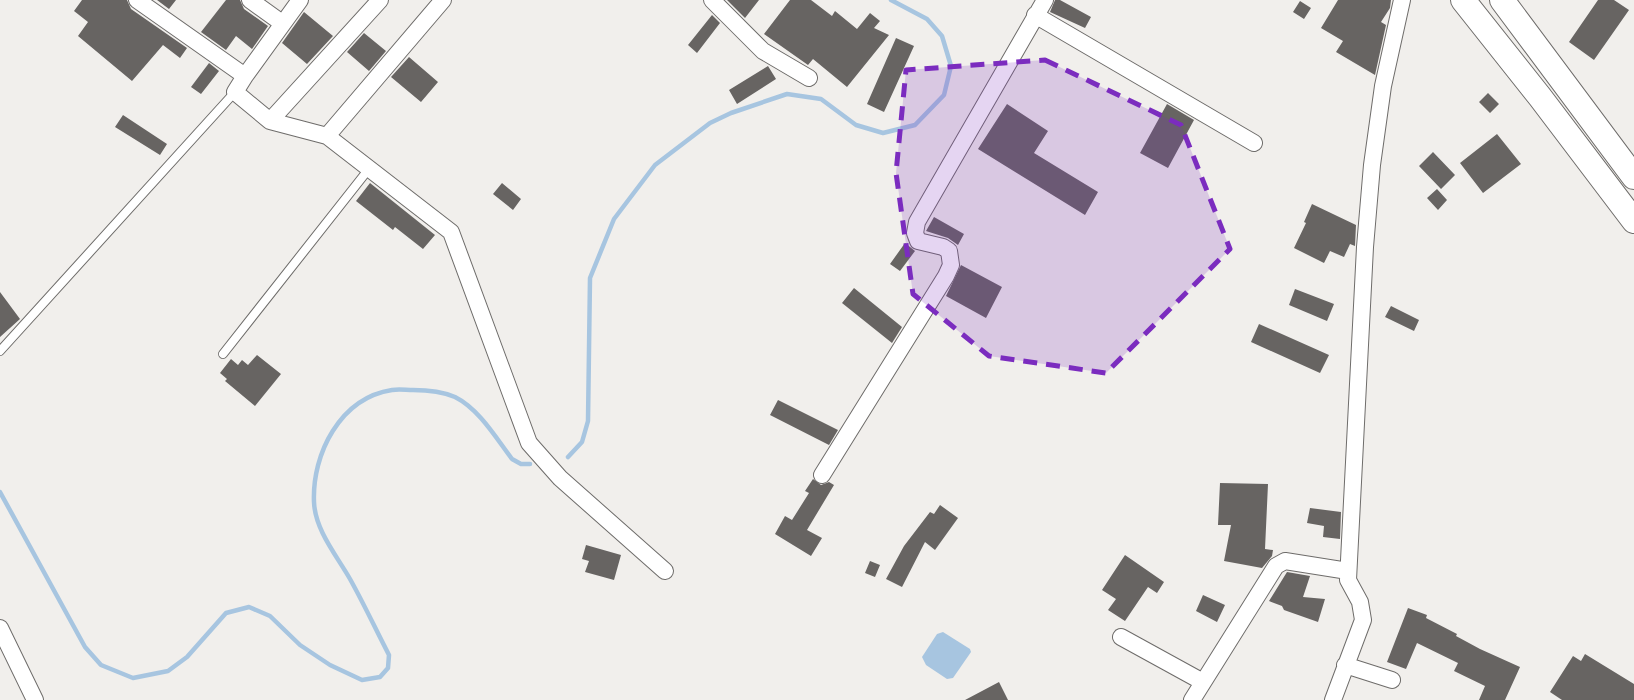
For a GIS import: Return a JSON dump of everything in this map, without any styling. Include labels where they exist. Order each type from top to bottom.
[{"type":"main road","points":[[1463,0],[1540,96],[1634,221]]},
{"type":"main road","points":[[1502,0],[1634,177]]},
{"type":"main road","points":[[1540,96],[1562,82]]},
{"type":"street","points":[[137,0],[245,76]]},
{"type":"street","points":[[250,0],[282,23]]},
{"type":"street","points":[[300,0],[235,92],[270,121],[327,136],[451,232],[529,443],[560,478],[665,571]]},
{"type":"street","points":[[270,121],[380,0]]},
{"type":"street","points":[[327,136],[443,0]]},
{"type":"street","points":[[712,0],[763,51],[809,78]]},
{"type":"street","points":[[822,475],[951,265],[949,251],[918,241],[915,233],[916,222],[1045,0]]},
{"type":"street","points":[[1333,700],[1363,620],[1360,602],[1348,580],[1348,571],[1365,247],[1372,165],[1383,86],[1402,0]]},
{"type":"street","points":[[1035,15],[1254,143]]},
{"type":"street","points":[[1192,700],[1276,566],[1285,561],[1348,571]]},
{"type":"street","points":[[0,628],[35,700]]},
{"type":"street","points":[[1121,637],[1203,682]]},
{"type":"street","points":[[1345,665],[1392,680]]},
{"type":"lane","points":[[0,351],[235,92]]},
{"type":"lane","points":[[223,354],[368,170]]},
{"type":"highlighted area","points":[[1045,60],[1181,125],[1230,249],[1106,373],[989,356],[913,294],[896,173],[906,70]]},
{"type":"water","points":[[943,632],[971,652],[953,678],[947,679],[926,665],[922,657],[937,634]]},
{"type":"building","points":[[82,0],[127,0],[131,9],[187,48],[180,58],[163,45],[132,81],[78,36],[88,22],[74,11]]},
{"type":"building","points":[[157,0],[176,0],[169,9]]},
{"type":"building","points":[[226,0],[240,0],[244,9],[268,26],[252,49],[236,36],[226,50],[201,32]]},
{"type":"building","points":[[727,0],[759,0],[745,18]]},
{"type":"building","points":[[790,0],[811,0],[832,16],[835,11],[857,29],[870,13],[880,21],[874,28],[889,35],[847,87],[813,59],[808,65],[764,34]]},
{"type":"building","points":[[1055,0],[1060,0],[1091,17],[1085,28],[1050,12]]},
{"type":"building","points":[[1338,0],[1391,0],[1390,8],[1381,22],[1386,25],[1375,75],[1336,52],[1343,41],[1321,28]]},
{"type":"building","points":[[1598,0],[1614,0],[1629,10],[1594,60],[1569,42]]},
{"type":"building","points":[[1300,1],[1311,8],[1304,19],[1293,12]]},
{"type":"building","points":[[304,12],[333,36],[307,64],[282,43]]},
{"type":"building","points":[[712,15],[720,23],[697,53],[688,45]]},
{"type":"building","points":[[364,33],[386,51],[369,71],[347,52]]},
{"type":"building","points":[[896,38],[914,46],[884,112],[867,104]]},
{"type":"building","points":[[409,57],[438,82],[421,102],[391,77]]},
{"type":"building","points":[[209,63],[219,71],[201,94],[191,87]]},
{"type":"building","points":[[768,66],[776,79],[737,104],[729,90]]},
{"type":"building","points":[[1488,93],[1499,104],[1490,113],[1479,102]]},
{"type":"building","points":[[1007,104],[1048,131],[1034,153],[1098,192],[1085,215],[978,149]]},
{"type":"building","points":[[1167,104],[1194,120],[1168,168],[1140,153]]},
{"type":"building","points":[[123,115],[167,144],[160,155],[115,127]]},
{"type":"building","points":[[1497,134],[1521,164],[1483,193],[1460,163]]},
{"type":"building","points":[[1433,152],[1455,175],[1441,189],[1419,166]]},
{"type":"building","points":[[370,183],[435,235],[423,249],[356,201]]},
{"type":"building","points":[[502,183],[521,199],[513,210],[493,194]]},
{"type":"building","points":[[1437,189],[1447,200],[1438,210],[1427,198]]},
{"type":"building","points":[[1312,204],[1356,225],[1355,246],[1350,244],[1344,257],[1330,251],[1324,263],[1294,248]]},
{"type":"building","points":[[934,217],[964,234],[958,245],[948,238],[926,231]]},
{"type":"building","points":[[905,243],[915,251],[900,271],[890,264]]},
{"type":"building","points":[[961,265],[1002,287],[986,318],[946,296]]},
{"type":"building","points":[[854,288],[902,327],[892,343],[842,303]]},
{"type":"building","points":[[1295,289],[1334,304],[1327,321],[1289,305]]},
{"type":"building","points":[[0,292],[20,319],[0,337]]},
{"type":"building","points":[[1391,306],[1419,320],[1414,331],[1385,317]]},
{"type":"building","points":[[1259,324],[1329,355],[1320,373],[1251,342]]},
{"type":"building","points":[[257,355],[281,374],[255,406],[225,381],[227,379],[220,373],[231,359],[238,365],[242,360],[248,365]]},
{"type":"building","points":[[778,400],[838,430],[829,445],[770,415]]},
{"type":"building","points":[[813,479],[821,485],[829,482],[834,485],[807,530],[822,538],[811,556],[775,534],[785,516],[792,520],[809,493],[805,491]]},
{"type":"building","points":[[1220,483],[1268,484],[1265,549],[1273,550],[1272,556],[1262,568],[1224,561],[1231,525],[1218,525]]},
{"type":"building","points":[[940,505],[958,518],[935,550],[925,542],[902,587],[886,579],[904,546],[930,512],[934,514]]},
{"type":"building","points":[[1310,508],[1341,512],[1340,539],[1323,537],[1324,526],[1307,523]]},
{"type":"building","points":[[586,545],[621,555],[614,580],[585,572],[589,561],[582,559]]},
{"type":"building","points":[[1125,555],[1164,582],[1157,593],[1148,587],[1125,621],[1108,610],[1116,599],[1102,590]]},
{"type":"building","points":[[870,561],[880,565],[875,577],[865,573]]},
{"type":"building","points":[[1287,572],[1310,576],[1303,597],[1325,599],[1318,622],[1284,610],[1282,606],[1269,601]]},
{"type":"building","points":[[1203,595],[1225,605],[1217,622],[1196,611]]},
{"type":"building","points":[[1408,608],[1427,615],[1426,618],[1480,649],[1520,667],[1505,700],[1479,700],[1485,686],[1454,671],[1458,663],[1417,643],[1406,669],[1387,662]]},
{"type":"building","points":[[1585,654],[1634,684],[1634,700],[1562,700],[1550,692],[1573,656],[1581,661]]},
{"type":"building","points":[[999,682],[1008,700],[965,700]]},
{"type":"waterway","points":[[568,457],[582,442],[588,421],[590,278],[614,219],[655,165],[710,123],[787,94],[821,99],[856,125],[883,133],[915,125],[944,95],[951,66],[942,36],[927,19],[891,0]]},
{"type":"waterway","points":[[0,492],[85,647],[101,665],[133,678],[168,671],[187,657],[226,613],[249,607],[270,616],[300,645],[330,665],[362,680],[380,677],[388,668],[389,655],[355,588],[322,533],[314,502],[318,465],[333,431],[344,416],[374,395],[392,390],[445,393],[472,409],[512,459],[521,464],[530,464]]}]
